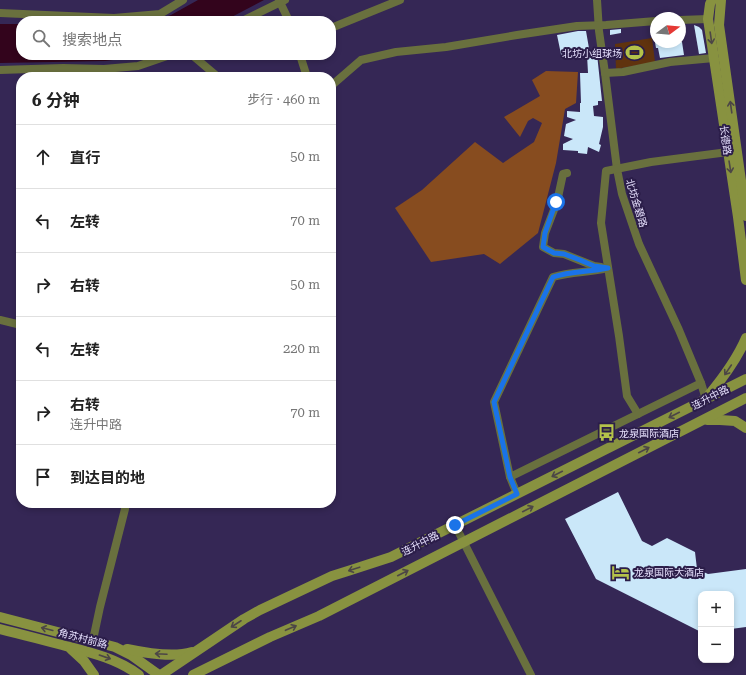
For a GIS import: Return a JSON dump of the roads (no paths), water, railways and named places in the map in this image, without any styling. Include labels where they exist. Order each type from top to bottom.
[{"type":"main road","name":"长德路","points":[[712,0],[708,19],[746,280]]},
{"type":"main road","name":"长德路","points":[[721,0],[719,25],[746,216]]},
{"type":"main road","points":[[706,399],[728,370],[746,338]]},
{"type":"main road","name":"连升中路","points":[[160,675],[260,610],[332,576],[391,558],[746,379]]},
{"type":"main road","name":"连升中路","points":[[193,675],[270,637],[319,616],[746,398]]},
{"type":"main road","points":[[703,420],[734,421],[746,428]]},
{"type":"main road","name":"角苏村前路","points":[[0,617],[93,640],[115,647],[144,663],[160,675]]},
{"type":"main road","name":"角苏村前路","points":[[0,629],[109,658],[139,675]]},
{"type":"main road","points":[[68,647],[84,661],[94,675]]},
{"type":"main road","points":[[115,647],[141,652],[173,655],[188,653],[199,649]]},
{"type":"main road","points":[[204,675],[216,664]]},
{"type":"street","points":[[137,16],[160,14],[183,0]]},
{"type":"street","points":[[336,26],[400,0]]},
{"type":"street","name":"北坊金碧路","points":[[597,0],[617,169],[622,194],[639,244],[679,330],[706,399]]},
{"type":"street","points":[[252,16],[281,1],[287,16]]},
{"type":"street","points":[[0,13],[68,16]]},
{"type":"street","points":[[686,20],[708,19]]},
{"type":"street","points":[[336,82],[361,60],[396,52],[446,47],[577,26],[606,26],[650,22]]},
{"type":"street","points":[[605,73],[623,72],[670,62],[714,58]]},
{"type":"street","points":[[0,70],[63,68],[104,69],[138,66],[155,60]]},
{"type":"street","points":[[198,60],[212,72]]},
{"type":"street","points":[[302,60],[305,72]]},
{"type":"street","points":[[638,414],[627,396],[601,223],[606,171],[651,162],[728,152]]},
{"type":"street","points":[[567,173],[563,174],[556,202],[545,233],[543,247],[554,253],[564,254],[594,266],[608,268]]},
{"type":"street","points":[[517,494],[510,477],[494,402],[553,277],[563,274],[608,268]]},
{"type":"street","points":[[0,320],[16,324]]},
{"type":"street","points":[[510,477],[701,383]]},
{"type":"street","points":[[93,640],[125,508]]},
{"type":"street","points":[[455,525],[531,675]]},
{"type":"place","name":"北坊小组球场","points":[[635,53]]},
{"type":"place","name":"龙泉国际酒店","points":[[606,433]]},
{"type":"place","name":"龙泉国际大酒店","points":[[621,572]]}]
